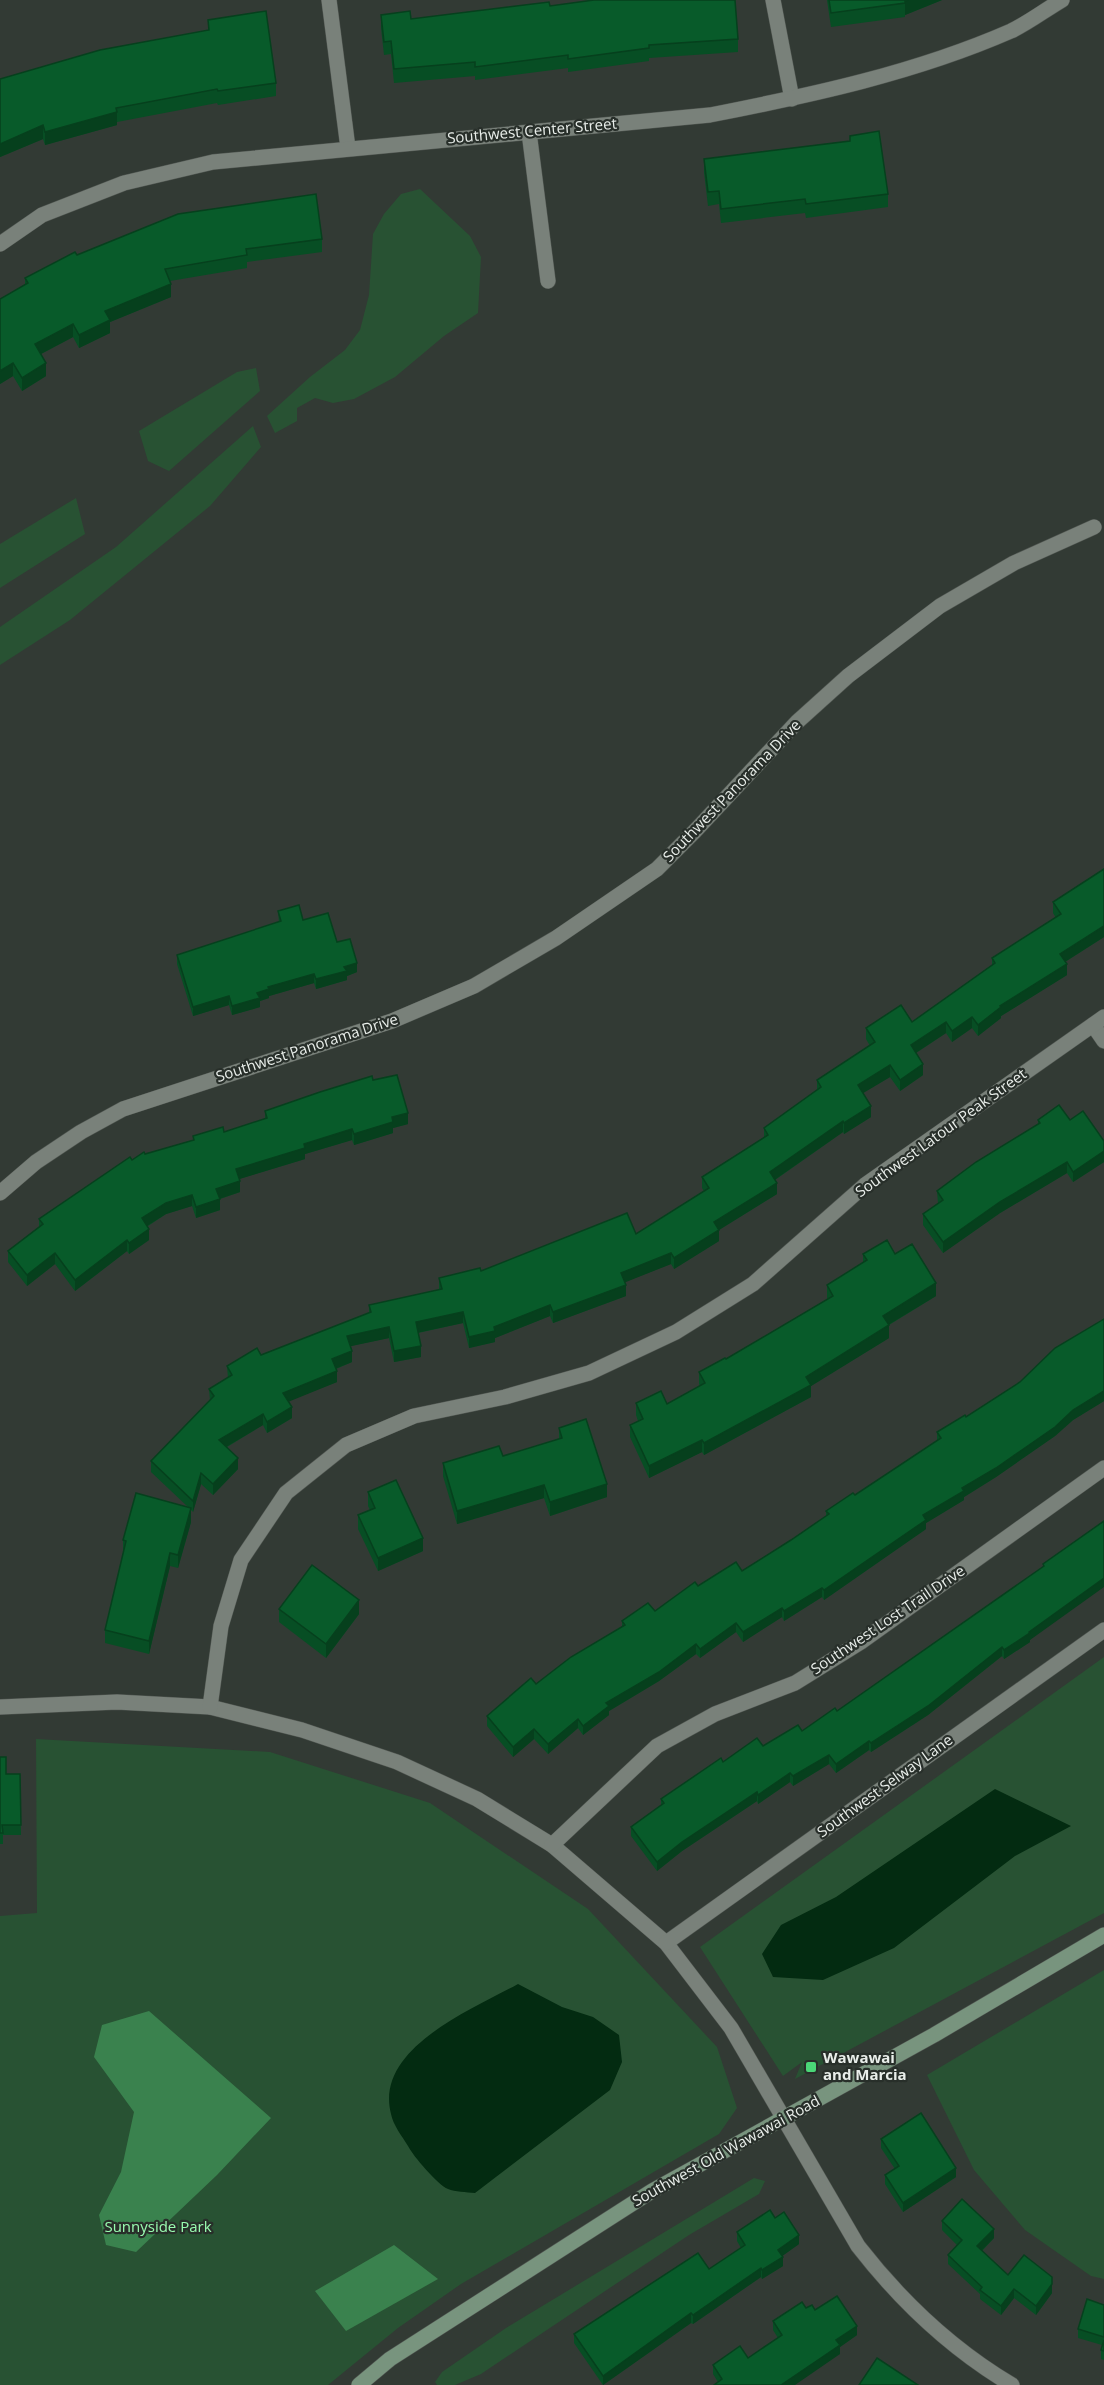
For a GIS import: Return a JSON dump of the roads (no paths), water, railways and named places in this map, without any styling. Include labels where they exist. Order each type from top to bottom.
[{"type":"main road","name":"Southwest Old Wawawai Road","points":[[359,2385],[390,2359],[652,2191],[783,2120],[1104,1935]]},
{"type":"street","points":[[329,0],[348,148]]},
{"type":"street","points":[[773,0],[792,99]]},
{"type":"street","name":"Southwest Center Street","points":[[0,244],[42,215],[124,183],[213,162],[710,115],[792,99],[907,70],[1012,30],[1062,0]]},
{"type":"street","points":[[529,132],[548,281]]},
{"type":"street","name":"Southwest Panorama Drive","points":[[0,1193],[36,1162],[81,1132],[123,1109],[392,1021],[474,986],[556,938],[657,869],[797,722],[848,676],[930,613],[1014,564],[1094,527]]},
{"type":"street","points":[[1098,1021],[1104,1041]]},
{"type":"street","name":"Southwest Latour Peak Street","points":[[210,1707],[221,1626],[241,1560],[286,1493],[346,1445],[414,1416],[505,1397],[589,1373],[676,1332],[753,1284],[865,1185],[1098,1021]]},
{"type":"street","name":"Southwest Lost Trail Drive","points":[[552,1845],[657,1746],[715,1714],[805,1677],[861,1642],[1104,1468]]},
{"type":"street","name":"Southwest Selway Lane","points":[[666,1943],[1104,1630]]},
{"type":"street","points":[[0,1707],[117,1702],[210,1707],[302,1730],[397,1762],[477,1799],[552,1845],[666,1943],[731,2028],[858,2246],[879,2273],[989,2379],[1012,2385]]},
{"type":"place","name":"Wawawai and Marcia","points":[[811,2067]]},
{"type":"park label","name":"Sunnyside Park","points":[[158,2227]]}]
